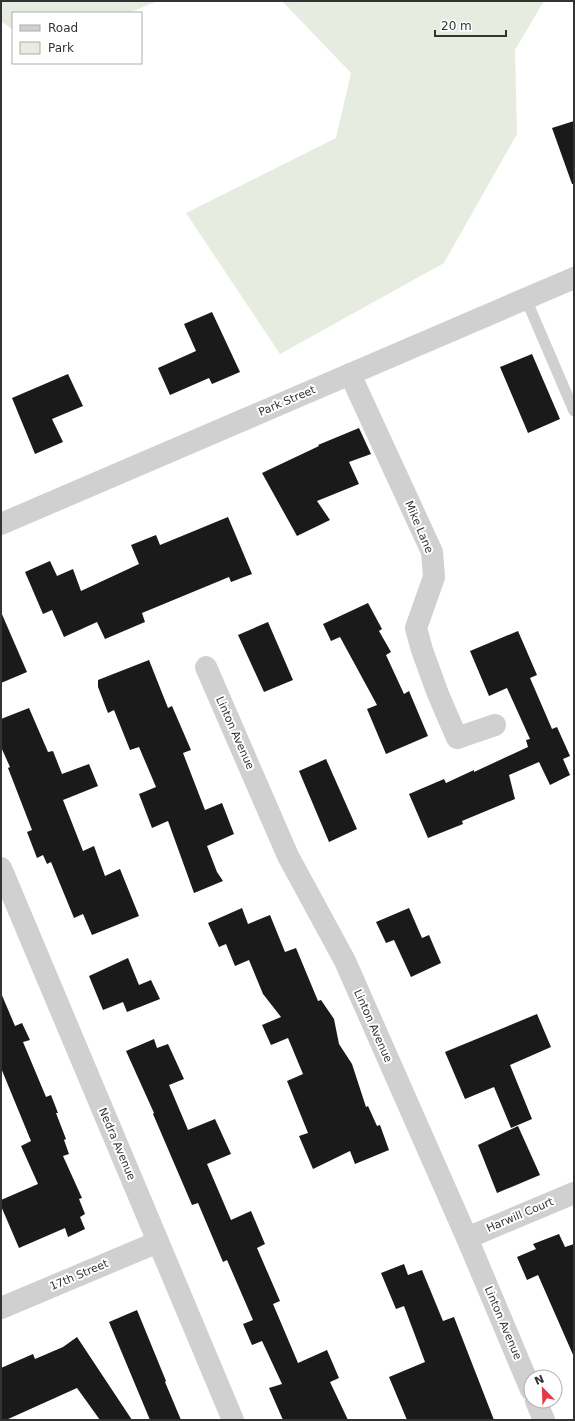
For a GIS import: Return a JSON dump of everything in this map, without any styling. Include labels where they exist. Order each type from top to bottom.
[{"type":"street","name":"Park Street","points":[[1,524],[574,278]]},
{"type":"street","name":"Mike Lane","points":[[350,374],[432,552],[434,577],[416,628],[422,650],[438,694],[457,738],[495,725]]},
{"type":"street","name":"Linton Avenue","points":[[206,667],[288,856],[345,961],[467,1238],[523,1371]]},
{"type":"street","name":"Nedra Avenue","points":[[1,868],[233,1420]]},
{"type":"street","name":"Harwill Court","points":[[467,1238],[574,1192]]},
{"type":"street","name":"17th Street","points":[[1,1308],[158,1242]]},
{"type":"street","points":[[539,1409],[544,1420]]},
{"type":"lane","points":[[526,299],[574,411]]},
{"type":"green space","points":[[1,1],[158,1],[130,12],[12,12],[12,29],[1,21]]},
{"type":"green space","points":[[282,1],[544,1],[515,50],[517,134],[444,263],[280,354],[186,213],[336,138],[351,73]]},
{"type":"building","points":[[574,121],[574,184],[572,184],[552,128]]},
{"type":"building","points":[[212,312],[240,372],[212,384],[209,378],[170,395],[158,368],[196,351],[184,324]]},
{"type":"building","points":[[532,354],[560,419],[528,433],[500,367]]},
{"type":"building","points":[[68,374],[83,406],[52,419],[63,442],[35,454],[12,398]]},
{"type":"building","points":[[359,428],[371,454],[349,462],[359,484],[317,501],[330,520],[297,536],[262,473],[319,446],[318,445]]},
{"type":"building","points":[[228,517],[252,574],[231,582],[229,577],[142,613],[145,622],[105,639],[97,622],[64,637],[52,610],[43,614],[25,572],[50,561],[57,576],[73,569],[81,591],[139,564],[131,545],[156,535],[160,545]]},
{"type":"building","points":[[368,603],[382,629],[379,631],[391,652],[386,655],[404,694],[409,691],[428,736],[386,754],[367,709],[377,705],[340,637],[331,641],[323,624]]},
{"type":"building","points":[[1,612],[27,672],[1,683]]},
{"type":"building","points":[[268,622],[293,680],[264,692],[238,635]]},
{"type":"building","points":[[518,631],[537,675],[530,678],[552,729],[557,727],[570,756],[563,759],[570,775],[550,785],[539,762],[509,775],[515,799],[462,821],[463,824],[428,838],[409,794],[444,779],[446,783],[474,770],[474,772],[528,747],[526,740],[530,739],[507,688],[489,696],[470,651]]},
{"type":"building","points":[[149,660],[168,708],[172,706],[191,750],[183,753],[205,810],[222,803],[234,834],[207,846],[217,872],[223,881],[194,893],[168,821],[152,828],[139,794],[156,787],[139,747],[130,750],[114,710],[108,713],[98,687],[98,680]]},
{"type":"building","points":[[29,708],[48,752],[53,751],[62,774],[89,764],[98,786],[63,800],[83,851],[94,846],[105,876],[120,869],[139,916],[92,935],[83,914],[74,918],[51,862],[47,864],[43,855],[37,858],[27,832],[32,830],[8,768],[10,767],[1,747],[1,719]]},
{"type":"building","points":[[326,759],[357,829],[329,842],[299,771]]},
{"type":"building","points":[[242,908],[248,924],[270,915],[285,952],[296,948],[318,1001],[321,1000],[334,1019],[339,1044],[352,1064],[366,1107],[368,1106],[377,1126],[380,1125],[389,1150],[355,1164],[350,1151],[313,1169],[299,1136],[308,1133],[287,1081],[303,1074],[288,1038],[271,1045],[262,1025],[281,1017],[263,994],[249,960],[235,966],[226,944],[219,947],[208,923]]},
{"type":"building","points":[[409,908],[422,938],[429,935],[441,963],[411,977],[394,940],[386,943],[376,922]]},
{"type":"building","points":[[128,958],[139,985],[151,980],[160,999],[127,1012],[123,1002],[103,1010],[89,976]]},
{"type":"building","points":[[1,993],[15,1026],[22,1023],[30,1040],[23,1042],[46,1097],[51,1095],[58,1113],[56,1113],[66,1139],[64,1140],[69,1154],[63,1156],[82,1198],[79,1199],[85,1214],[80,1217],[85,1229],[68,1237],[65,1228],[19,1248],[1,1206],[1,1200],[38,1184],[21,1146],[31,1141],[1,1068]]},
{"type":"building","points":[[537,1014],[551,1047],[510,1065],[532,1119],[511,1128],[494,1087],[465,1099],[445,1052]]},
{"type":"building","points":[[154,1039],[157,1048],[168,1044],[184,1079],[169,1085],[188,1130],[215,1119],[231,1154],[207,1164],[231,1220],[251,1211],[265,1244],[257,1248],[280,1301],[273,1304],[298,1363],[327,1350],[339,1378],[330,1382],[348,1420],[283,1420],[269,1388],[282,1384],[262,1341],[252,1345],[243,1324],[253,1320],[227,1260],[223,1262],[198,1203],[192,1205],[153,1114],[154,1113],[126,1051]]},
{"type":"building","points":[[518,1126],[540,1175],[497,1193],[478,1145]]},
{"type":"building","points":[[559,1234],[565,1247],[574,1244],[574,1357],[538,1275],[527,1280],[517,1257],[536,1249],[533,1244]]},
{"type":"building","points":[[404,1264],[408,1275],[422,1270],[443,1321],[454,1317],[494,1420],[407,1420],[389,1377],[425,1362],[404,1306],[396,1309],[381,1273]]},
{"type":"building","points":[[137,1310],[181,1420],[150,1420],[109,1322]]},
{"type":"building","points":[[77,1337],[132,1420],[100,1420],[77,1388],[6,1420],[1,1420],[1,1368],[33,1354],[35,1359],[63,1347]]}]
